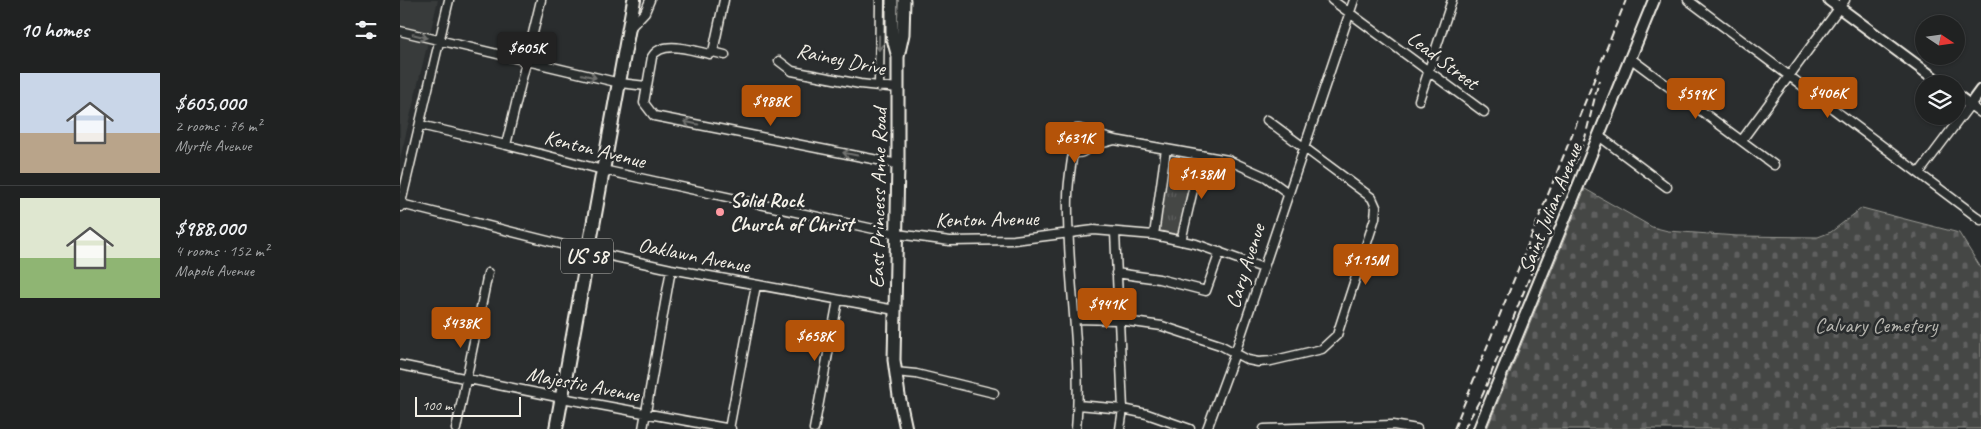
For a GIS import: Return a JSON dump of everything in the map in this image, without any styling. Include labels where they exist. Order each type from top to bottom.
[{"type":"main road","name":"US 58","points":[[556,429],[634,0]]},
{"type":"main road","name":"East Princess Anne Road","points":[[892,0],[892,35],[898,57]]},
{"type":"main road","name":"East Princess Anne Road","points":[[904,0],[903,34],[898,57],[895,372],[906,429]]},
{"type":"street","points":[[400,206],[449,0]]},
{"type":"street","points":[[506,145],[541,0]]},
{"type":"street","points":[[630,29],[646,12],[650,0]]},
{"type":"street","points":[[713,52],[715,50],[724,0]]},
{"type":"street","points":[[879,87],[880,0]]},
{"type":"street","name":"Lead Street","points":[[1332,0],[1484,112]]},
{"type":"street","name":"Cary Avenue","points":[[1207,429],[1235,353],[1354,0]]},
{"type":"street","points":[[1419,100],[1452,0]]},
{"type":"street","name":"Saint Julian Avenue","points":[[1480,429],[1654,0]]},
{"type":"street","points":[[1688,0],[1981,220]]},
{"type":"street","points":[[1829,0],[1842,4],[1931,75]]},
{"type":"street","points":[[1742,140],[1842,4]]},
{"type":"street","points":[[400,31],[526,62],[620,83],[646,86]]},
{"type":"street","points":[[725,55],[665,47],[657,50],[652,57],[644,103],[654,116],[898,164]]},
{"type":"street","points":[[1630,58],[1774,165]]},
{"type":"street","name":"Rainey Drive","points":[[779,61],[792,71],[879,87],[898,88]]},
{"type":"street","points":[[1919,173],[1981,90]]},
{"type":"street","points":[[1965,101],[1981,113]]},
{"type":"street","points":[[1075,320],[1118,320],[1162,326],[1220,345],[1248,360],[1258,362],[1271,361],[1322,349],[1337,335],[1375,218],[1376,207],[1372,198],[1267,120]]},
{"type":"street","name":"Kenton Avenue","points":[[420,125],[603,170],[896,234],[950,241],[1014,240],[1094,230],[1154,235],[1220,252],[1263,268]]},
{"type":"street","points":[[1076,429],[1078,405],[1068,199],[1073,152],[1066,144],[1068,134],[1076,129],[1115,140],[1228,160],[1266,177],[1288,193]]},
{"type":"street","points":[[1073,152],[1083,152],[1088,147],[1090,141],[1086,132]]},
{"type":"street","points":[[1599,136],[1667,187]]},
{"type":"street","points":[[1088,147],[1115,140]]},
{"type":"street","points":[[1154,235],[1166,149]]},
{"type":"street","points":[[1181,241],[1201,155]]},
{"type":"street","name":"Oaklawn Avenue","points":[[400,206],[671,269],[895,310]]},
{"type":"street","points":[[1115,232],[1123,409],[1120,429]]},
{"type":"street","points":[[1116,273],[1160,279],[1206,291],[1220,252]]},
{"type":"street","points":[[643,429],[671,269]]},
{"type":"street","points":[[456,429],[488,273]]},
{"type":"street","points":[[730,429],[756,285]]},
{"type":"street","points":[[814,429],[838,300]]},
{"type":"street","name":"Majestic Avenue","points":[[400,365],[562,398],[730,429]]},
{"type":"street","points":[[895,372],[916,374],[994,394]]},
{"type":"street","points":[[1078,405],[1123,409],[1147,414],[1190,429]]},
{"type":"street","points":[[1264,429],[1393,425],[1416,429]]},
{"type":"shaded area","points":[[400,0],[438,0],[400,159]]},
{"type":"green space","points":[[1172,155],[1193,159],[1195,164],[1180,230],[1176,234],[1161,231],[1158,225],[1168,159]]},
{"type":"green space","name":"Calvary Cemetery","points":[[1585,189],[1652,227],[1668,231],[1737,236],[1818,237],[1831,232],[1862,208],[1959,233],[1981,268],[1981,429],[1487,429]]},
{"type":"railway","points":[[1454,429],[1626,0]]},
{"type":"railway","points":[[1464,429],[1483,394],[1585,138],[1599,80]]},
{"type":"place","name":"Solid Rock Church of Christ","points":[[720,212]]}]
